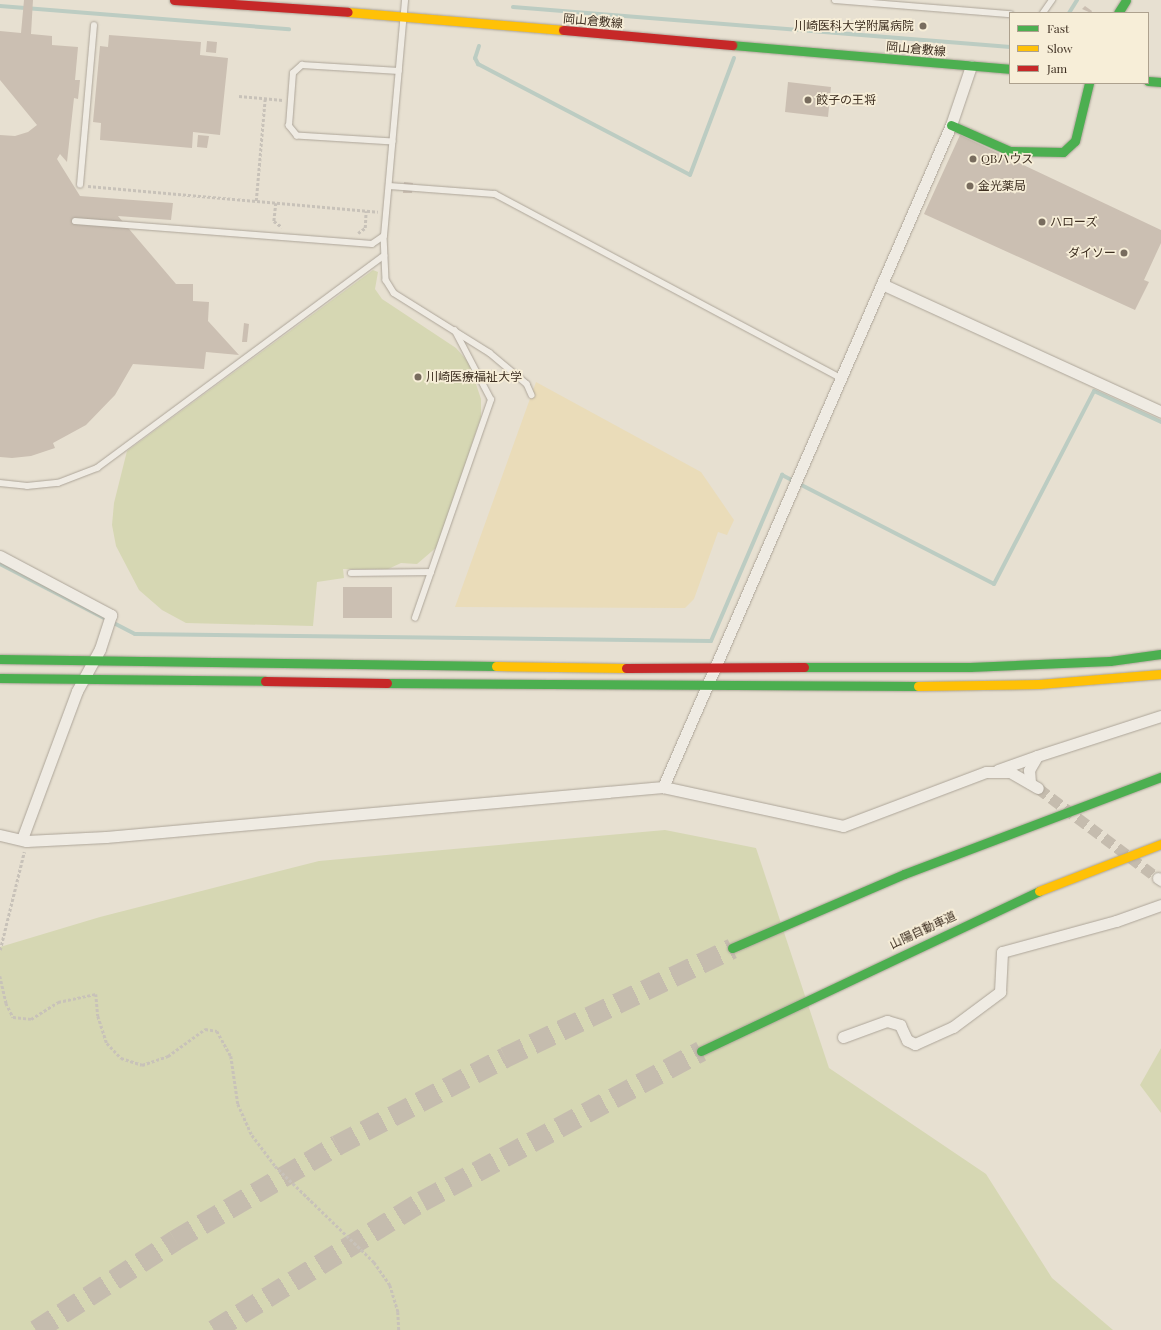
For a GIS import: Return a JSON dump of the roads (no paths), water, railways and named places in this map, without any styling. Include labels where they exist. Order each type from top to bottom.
[{"type":"main road","name":"岡山倉敷線","points":[[174,0],[211,1],[404,16],[1009,69]]},
{"type":"main road","points":[[1119,12],[1126,0]]},
{"type":"main road","points":[[1149,81],[1161,82]]},
{"type":"main road","points":[[951,125],[1010,151],[1063,152],[1075,141],[1089,84]]},
{"type":"main road","points":[[0,659],[571,664],[627,668],[716,666],[1008,666],[1161,654]]},
{"type":"main road","points":[[0,678],[628,686],[707,684],[970,686],[1039,684],[1161,674]]},
{"type":"main road","points":[[732,948],[904,874],[1161,777]]},
{"type":"main road","name":"山陽自動車道","points":[[701,1051],[1013,903],[1161,844]]},
{"type":"street","points":[[663,787],[951,125],[971,66]]},
{"type":"street","points":[[882,284],[1161,412]]},
{"type":"street","points":[[0,556],[111,615],[94,660],[84,679],[24,840]]},
{"type":"street","points":[[0,835],[24,840],[663,787],[843,826],[1037,756],[1161,716]]},
{"type":"street","points":[[996,771],[1010,772],[1034,786],[1029,770],[1037,756]]},
{"type":"street","points":[[843,1037],[887,1021],[900,1025],[907,1040],[915,1044],[953,1026],[1000,992],[1002,952],[1116,921],[1161,905]]},
{"type":"lane","points":[[405,0],[384,236],[386,280],[394,293],[490,353],[527,384],[532,395]]},
{"type":"lane","points":[[836,0],[1009,14]]},
{"type":"lane","points":[[1043,12],[1052,0]]},
{"type":"lane","points":[[80,185],[94,26]]},
{"type":"lane","points":[[393,142],[297,136],[289,126],[293,73],[302,65],[399,71]]},
{"type":"lane","points":[[389,186],[495,194],[841,378]]},
{"type":"lane","points":[[76,221],[372,244],[384,236]]},
{"type":"lane","points":[[0,483],[27,486],[58,483],[97,468],[384,256]]},
{"type":"lane","points":[[415,618],[491,400],[455,331]]},
{"type":"lane","points":[[351,573],[431,572]]},
{"type":"waterway","points":[[1070,12],[1077,0]]},
{"type":"waterway","points":[[0,6],[289,29]]},
{"type":"waterway","points":[[513,7],[1009,47]]},
{"type":"waterway","points":[[479,46],[475,58],[478,64],[690,175],[734,58]]},
{"type":"waterway","points":[[0,564],[135,634],[711,641],[782,475],[994,584],[1094,391],[1161,422]]},
{"type":"tunnel","points":[[1038,788],[1158,878]]},
{"type":"tunnel","points":[[36,1330],[175,1240],[337,1145],[505,1057],[732,948]]},
{"type":"tunnel","points":[[214,1330],[422,1201],[701,1051]]},
{"type":"place","name":"川崎医科大学附属病院","points":[[923,26]]},
{"type":"place","name":"餃子の王将","points":[[808,100]]},
{"type":"place","name":"QBハウス","points":[[973,159]]},
{"type":"place","name":"金光薬局","points":[[970,186]]},
{"type":"place","name":"ハローズ","points":[[1042,222]]},
{"type":"place","name":"ダイソー","points":[[1124,253]]},
{"type":"place","name":"川崎医療福祉大学","points":[[418,377]]}]
